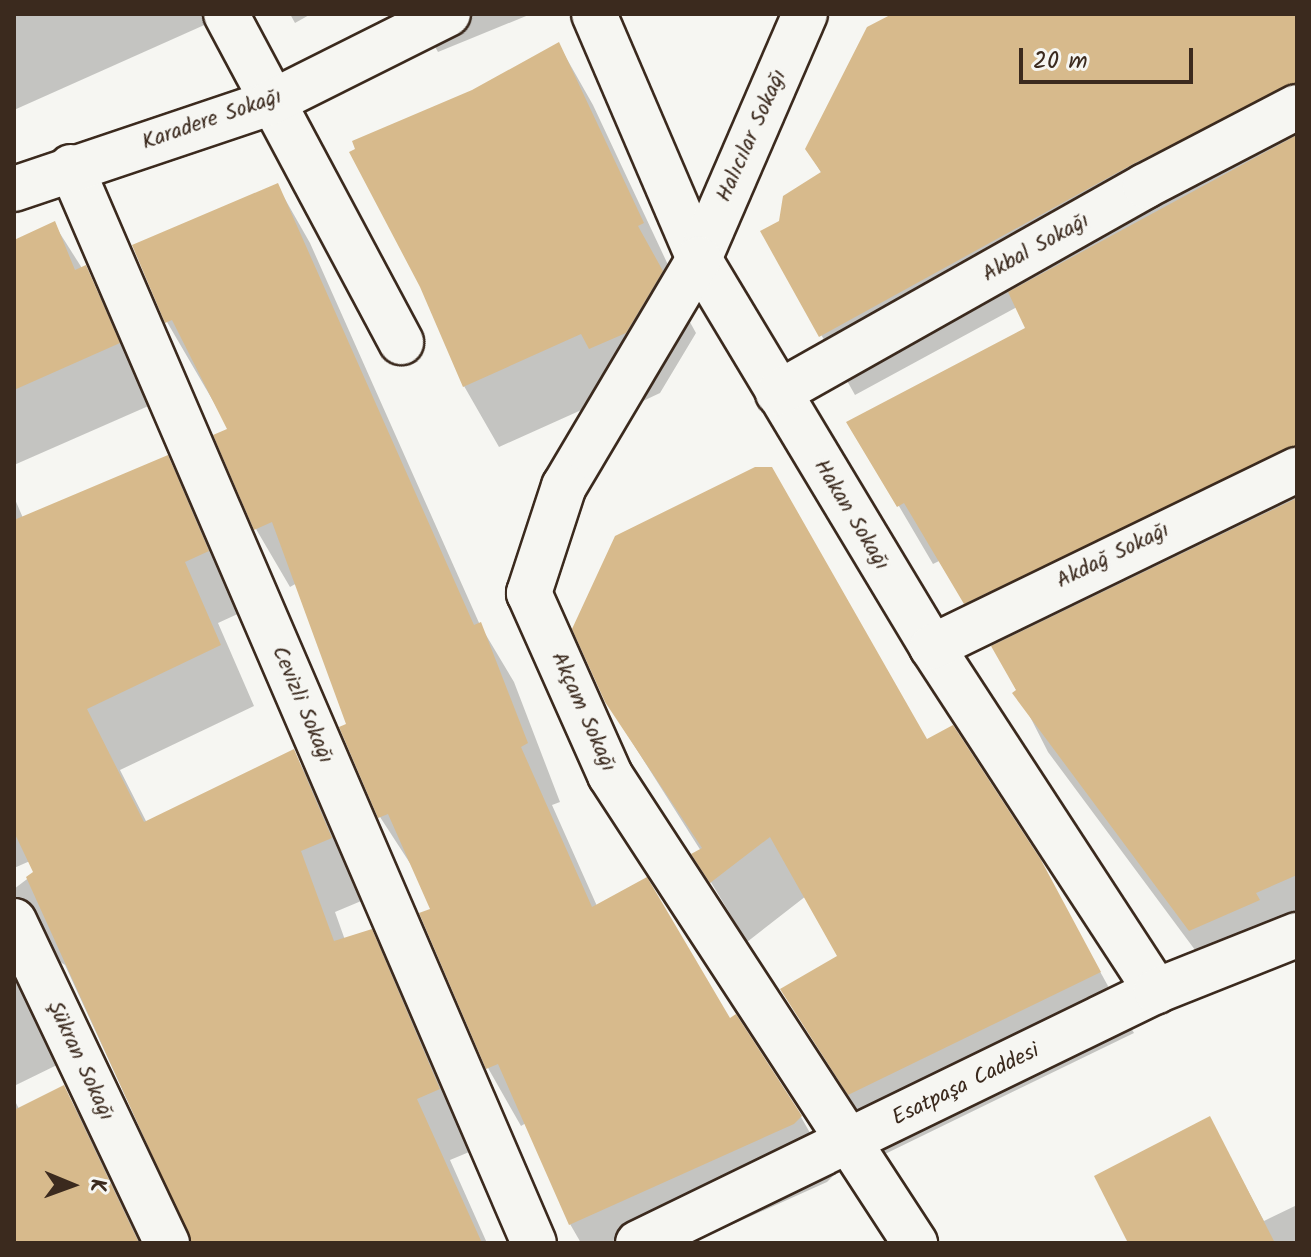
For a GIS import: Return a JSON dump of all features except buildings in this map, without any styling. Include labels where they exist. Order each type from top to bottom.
[{"type":"street","points":[[226,14],[270,103],[401,342]]},
{"type":"street","name":"Karadere Sokağı","points":[[14,189],[71,167],[270,103],[448,14]]},
{"type":"street","name":"Hakan Sokağı","points":[[594,14],[699,259],[932,647],[1156,991]]},
{"type":"street","name":"Halıcılar Sokağı","points":[[699,259],[805,14]]},
{"type":"street","name":"Akbal Sokağı","points":[[778,393],[1145,186],[1297,107]]},
{"type":"street","name":"Cevizli Sokağı","points":[[71,167],[534,1243]]},
{"type":"street","name":"Akçam Sokağı","points":[[699,259],[564,486],[529,593],[610,775],[915,1243]]},
{"type":"street","name":"Akdağ Sokağı","points":[[932,647],[1297,470]]},
{"type":"street","name":"Şükran Sokağı","points":[[14,921],[167,1243]]},
{"type":"street","name":"Esatpaşa Caddesi","points":[[638,1243],[1156,991],[1297,935]]}]
